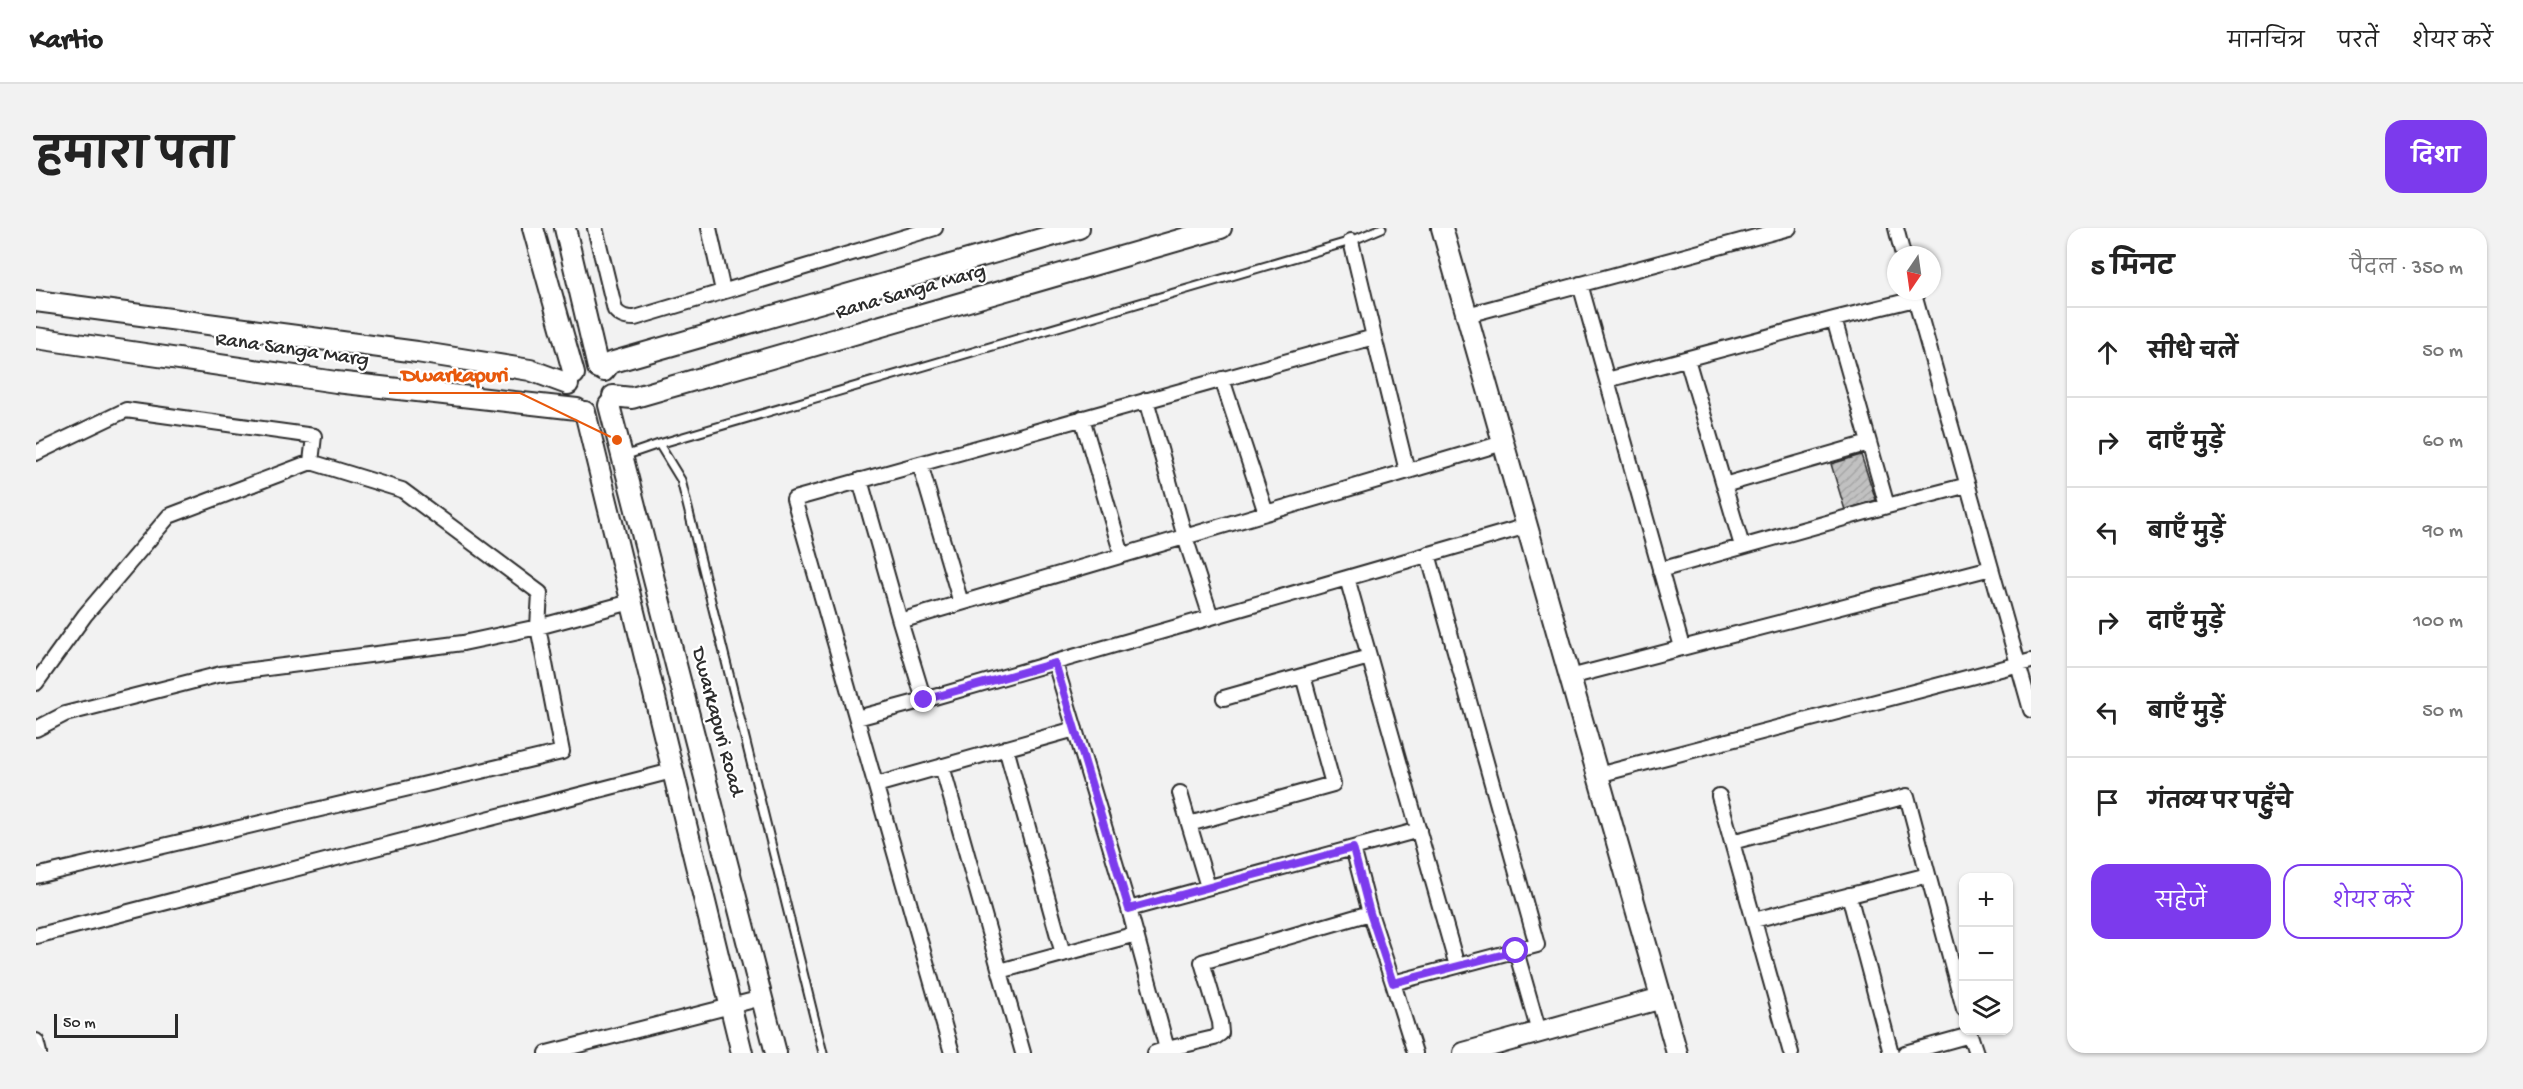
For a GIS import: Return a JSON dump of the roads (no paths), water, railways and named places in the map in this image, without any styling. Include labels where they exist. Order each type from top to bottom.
[{"type":"street","points":[[533,228],[571,379],[569,398],[581,411],[631,602],[742,1053]]},
{"type":"street","points":[[565,228],[601,370],[613,382],[611,400],[598,412],[581,411]]},
{"type":"street","points":[[595,228],[615,310],[619,315],[635,318],[935,228]]},
{"type":"street","points":[[709,228],[723,291]]},
{"type":"street","name":"Rana Sanga Marg","points":[[611,400],[632,398],[1221,228]]},
{"type":"street","points":[[1442,228],[1677,1053]]},
{"type":"street","points":[[1467,315],[1789,228]]},
{"type":"street","points":[[1896,228],[1901,246]]},
{"type":"street","name":"Rana Sanga Marg","points":[[601,370],[610,363],[1074,229]]},
{"type":"street","points":[[1351,241],[1407,471]]},
{"type":"street","points":[[1580,284],[1682,647]]},
{"type":"street","points":[[1607,380],[1897,300]]},
{"type":"street","points":[[1915,300],[1991,568],[2024,663],[2031,710]]},
{"type":"street","name":"Rana Sanga Marg","points":[[36,301],[417,351],[571,379]]},
{"type":"street","points":[[1834,319],[1887,506]]},
{"type":"street","points":[[952,1053],[794,499],[1374,337]]},
{"type":"street","name":"Rana Sanga Marg","points":[[36,338],[336,382],[581,411]]},
{"type":"street","points":[[1686,359],[1742,546]]},
{"type":"street","points":[[571,379],[585,368],[601,370]]},
{"type":"street","points":[[1222,379],[1266,513]]},
{"type":"street","name":"Dwarkapuri Road","points":[[611,400],[621,457],[705,771],[776,1053]]},
{"type":"street","points":[[1146,400],[1185,537],[1211,617]]},
{"type":"street","points":[[36,453],[126,411],[314,436],[311,462]]},
{"type":"street","points":[[1082,418],[1122,555]]},
{"type":"street","points":[[900,621],[1503,443]]},
{"type":"street","points":[[1724,484],[1869,443]]},
{"type":"street","points":[[36,683],[85,615],[169,516],[311,462],[402,490],[540,593],[538,627],[562,752],[36,876]]},
{"type":"street","points":[[920,464],[960,603]]},
{"type":"street","points":[[860,480],[924,700]]},
{"type":"street","points":[[1660,570],[1968,485]]},
{"type":"street","points":[[857,718],[1527,526]]},
{"type":"street","points":[[1393,983],[1537,945],[1428,554]]},
{"type":"street","points":[[1570,677],[1991,568]]},
{"type":"street","points":[[1347,578],[1457,966]]},
{"type":"street","points":[[36,729],[65,714],[221,675],[463,643],[538,627],[631,602]]},
{"type":"street","points":[[1224,698],[1369,657]]},
{"type":"street","points":[[1055,663],[1136,934],[1161,1051],[1215,1038],[1221,1033],[1220,1022],[1202,962],[1370,913]]},
{"type":"street","points":[[1598,775],[2024,663]]},
{"type":"street","points":[[1189,824],[1333,784],[1303,676]]},
{"type":"street","points":[[876,785],[1075,729]]},
{"type":"street","points":[[1006,748],[1063,954]]},
{"type":"street","points":[[942,766],[1023,1053]]},
{"type":"street","points":[[36,936],[672,771]]},
{"type":"street","points":[[1180,794],[1208,888]]},
{"type":"street","points":[[1719,796],[1791,1053]]},
{"type":"street","points":[[1732,842],[1907,796],[1959,990]]},
{"type":"street","points":[[1129,909],[1419,830]]},
{"type":"street","points":[[1353,848],[1370,913],[1415,1053]]},
{"type":"street","points":[[1754,920],[1928,875]]},
{"type":"street","points":[[1849,896],[1891,1053]]},
{"type":"street","points":[[1000,971],[1136,934]]},
{"type":"street","points":[[1516,951],[1539,1032]]},
{"type":"street","points":[[548,1053],[762,998]]},
{"type":"street","points":[[1464,1053],[1662,998]]},
{"type":"street","points":[[1905,1053],[1964,1035]]},
{"type":"street","points":[[1971,1035],[1976,1053]]},
{"type":"street","points":[[36,1041],[39,1053]]},
{"type":"lane","points":[[621,457],[1351,241],[1382,228]]},
{"type":"lane","points":[[659,444],[681,480],[823,1053]]},
{"type":"place","name":"Dwarkapuri","points":[[617,440]]}]
